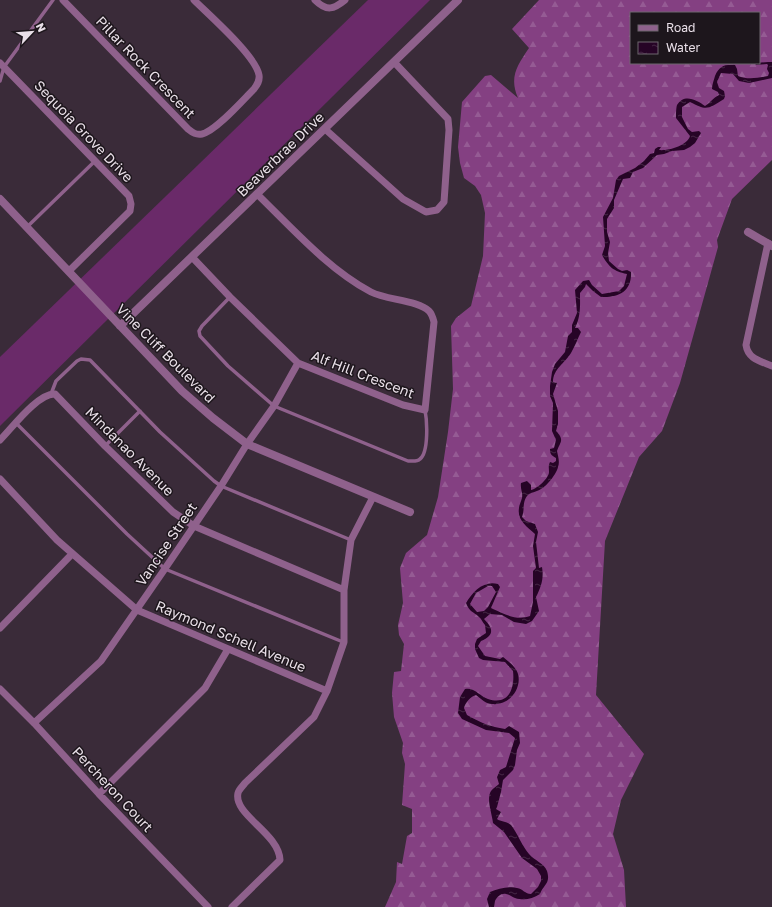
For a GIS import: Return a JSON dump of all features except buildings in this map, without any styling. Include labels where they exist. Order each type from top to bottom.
[{"type":"street","name":"Pillar Rock Crescent","points":[[63,0],[188,130],[195,134],[201,134],[211,131],[254,89],[259,81],[259,74],[247,54],[194,0]]},
{"type":"street","points":[[315,0],[322,6],[334,8],[345,0]]},
{"type":"street","name":"Beaverbrae Drive","points":[[120,326],[458,0]]},
{"type":"street","points":[[325,129],[403,199],[426,212],[437,210],[444,202],[449,130],[448,119],[394,62]]},
{"type":"street","name":"Sequoia Grove Drive","points":[[2,65],[129,196],[131,204],[130,211],[69,271]]},
{"type":"street","name":"Alf Hill Crescent","points":[[192,257],[230,297],[298,363],[403,406],[425,410],[434,322],[431,312],[419,306],[373,293],[353,281],[332,266],[257,194]]},
{"type":"street","name":"Vine Cliff Boulevard","points":[[0,199],[182,391],[213,418],[247,444],[410,512]]},
{"type":"street","points":[[748,232],[770,244],[746,345],[750,356],[772,366]]},
{"type":"street","name":"Vancise Street","points":[[34,722],[101,661],[165,569],[221,486],[247,444],[274,406],[298,363]]},
{"type":"street","points":[[0,440],[44,397],[51,394]]},
{"type":"street","name":"Mindanao Avenue","points":[[51,394],[58,396],[105,446],[173,512],[194,526],[344,590]]},
{"type":"street","points":[[0,479],[3,489]]},
{"type":"street","name":"Raymond Schell Avenue","points":[[3,489],[72,554],[137,610],[327,692]]},
{"type":"street","points":[[232,907],[280,860],[279,853],[274,842],[242,808],[238,799],[239,791],[245,783],[314,717],[327,692],[344,642],[344,590],[351,540],[373,497]]},
{"type":"street","points":[[0,628],[72,554]]},
{"type":"street","points":[[99,794],[205,688],[228,649]]},
{"type":"street","name":"Percheron Court","points":[[0,689],[34,722],[99,794],[208,907]]},
{"type":"lane","points":[[0,81],[2,65],[53,0]]},
{"type":"lane","points":[[27,227],[96,161]]},
{"type":"lane","points":[[230,297],[202,326],[199,331],[200,336],[228,366],[274,406],[408,461],[419,460],[423,456],[427,422],[425,410]]},
{"type":"lane","points":[[51,394],[56,381],[77,361],[86,359],[93,361],[140,411],[206,476],[221,486],[351,540]]},
{"type":"lane","points":[[105,446],[140,411]]},
{"type":"lane","points":[[16,423],[127,534],[165,569],[344,642]]},
{"type":"shaded area","points":[[368,0],[430,0],[0,426],[0,357]]},
{"type":"green space","points":[[539,0],[772,0],[772,160],[732,199],[717,240],[718,247],[680,383],[662,431],[639,457],[605,541],[596,695],[644,754],[621,800],[613,834],[624,870],[626,907],[385,907],[396,882],[397,862],[402,864],[407,836],[412,833],[412,809],[402,805],[405,764],[402,753],[403,743],[394,717],[392,693],[394,672],[401,671],[404,644],[399,635],[398,625],[403,603],[400,568],[406,553],[427,535],[438,497],[453,389],[451,326],[456,318],[471,306],[483,256],[485,213],[481,195],[475,186],[464,178],[460,163],[458,147],[462,102],[485,76],[491,75],[518,98],[515,91],[514,78],[521,60],[529,48],[512,29]]},
{"type":"water","points":[[772,62],[772,78],[749,83],[739,81],[733,74],[721,73],[717,82],[719,88],[724,91],[724,99],[707,108],[700,107],[690,102],[682,107],[682,117],[688,129],[692,132],[699,131],[701,133],[695,143],[684,150],[672,151],[657,155],[643,168],[633,172],[630,178],[623,179],[614,200],[614,208],[607,219],[607,232],[610,242],[608,253],[609,261],[618,269],[631,272],[631,279],[627,289],[619,295],[601,297],[586,284],[580,293],[579,315],[575,328],[578,328],[581,332],[569,357],[555,373],[553,382],[557,383],[553,394],[558,411],[558,424],[556,431],[561,439],[557,451],[559,465],[554,476],[546,485],[527,496],[522,517],[526,521],[535,524],[538,532],[536,542],[539,568],[542,567],[543,575],[541,586],[536,597],[539,611],[532,621],[526,624],[514,622],[502,615],[490,614],[484,619],[491,628],[491,631],[489,636],[481,641],[478,646],[485,656],[500,659],[503,657],[512,664],[518,674],[518,685],[513,695],[504,702],[490,704],[476,695],[468,700],[464,708],[467,715],[481,722],[505,729],[509,726],[519,732],[520,743],[517,750],[515,765],[513,770],[503,780],[496,809],[501,812],[497,819],[511,825],[529,854],[546,868],[548,879],[540,894],[537,896],[522,899],[515,898],[507,894],[502,894],[495,901],[494,907],[489,907],[487,899],[490,892],[514,887],[531,894],[538,887],[541,881],[541,876],[537,869],[522,858],[504,832],[493,823],[489,798],[490,794],[499,784],[497,777],[500,770],[506,767],[515,738],[509,733],[486,730],[462,719],[458,713],[460,697],[465,689],[472,689],[485,698],[495,701],[506,698],[512,689],[513,684],[513,671],[505,662],[483,660],[479,658],[475,649],[475,644],[477,639],[486,633],[485,625],[480,618],[470,610],[466,603],[472,594],[484,585],[493,583],[498,584],[500,587],[491,608],[506,615],[515,617],[520,618],[530,616],[533,602],[533,571],[536,568],[533,546],[535,534],[528,528],[519,516],[519,507],[522,499],[521,483],[527,481],[531,485],[531,490],[536,488],[547,477],[550,462],[553,463],[556,461],[556,458],[550,451],[550,449],[554,448],[556,440],[552,431],[553,403],[550,396],[550,386],[552,372],[555,364],[565,352],[568,336],[572,332],[572,325],[577,313],[575,290],[583,281],[589,280],[592,285],[602,294],[619,291],[624,286],[627,274],[612,268],[602,255],[605,246],[603,217],[613,198],[616,180],[619,176],[635,168],[644,161],[650,154],[654,153],[655,149],[658,147],[661,147],[659,150],[672,149],[688,140],[690,136],[676,118],[677,105],[680,101],[687,98],[705,106],[719,95],[718,92],[712,89],[715,76],[720,68],[725,65],[735,65],[738,76],[745,78],[768,76],[769,73],[767,64],[756,65],[760,63]],"holes":[[[488,586],[492,586],[496,592],[488,607],[484,611],[477,612],[470,604],[476,593]]]}]
